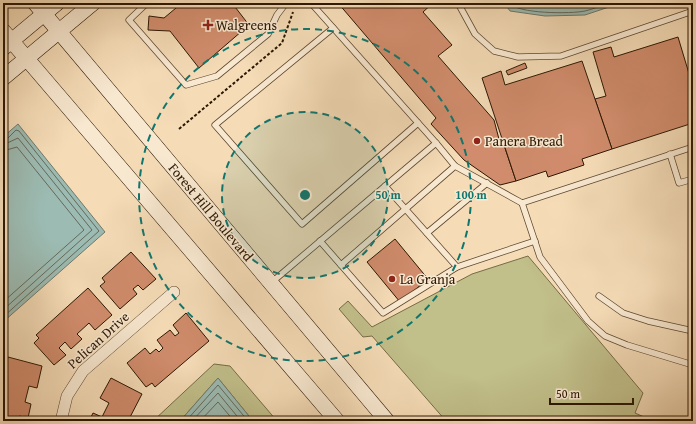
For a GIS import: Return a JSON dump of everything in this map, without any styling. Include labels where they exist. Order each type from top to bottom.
[{"type":"main road","points":[[57,3],[39,8],[6,40],[27,59],[337,421]]},
{"type":"main road","points":[[3,78],[93,3]]},
{"type":"main road","name":"Forest Hill Boulevard","points":[[39,8],[387,421]]},
{"type":"street","name":"Pelican Drive","points":[[61,421],[66,396],[74,382],[83,371],[174,292]]},
{"type":"lane","points":[[147,3],[129,20],[186,85],[216,76],[268,34],[277,15],[286,3]]},
{"type":"lane","points":[[311,3],[455,166],[522,202],[540,257],[588,321],[605,336],[626,345],[693,365]]},
{"type":"lane","points":[[458,3],[475,34],[494,51],[518,57],[561,56],[693,11]]},
{"type":"lane","points":[[333,28],[215,125],[302,224],[418,123]]},
{"type":"lane","points":[[271,283],[436,143]]},
{"type":"lane","points":[[522,202],[693,147]]},
{"type":"lane","points":[[670,154],[679,183],[693,179]]},
{"type":"lane","points":[[341,265],[455,166]]},
{"type":"lane","points":[[428,234],[487,183]]},
{"type":"lane","points":[[385,186],[458,267]]},
{"type":"lane","points":[[320,241],[383,312],[458,267],[535,241]]},
{"type":"lane","points":[[599,296],[623,313],[648,321],[693,331]]},
{"type":"path","points":[[179,129],[282,43],[293,12]]},
{"type":"shaded area","points":[[528,256],[643,393],[635,413],[653,421],[446,421],[372,336],[363,337],[339,309],[348,301],[372,327],[472,274]]},
{"type":"shaded area","points":[[214,364],[230,366],[277,421],[253,421],[218,378],[180,421],[153,421]]},
{"type":"water","points":[[504,3],[621,3],[585,15],[545,16],[510,11]]},
{"type":"water","points":[[18,124],[105,232],[3,322],[3,137]]},
{"type":"water","points":[[218,378],[253,421],[180,421]]},
{"type":"building","points":[[182,3],[232,3],[249,25],[199,68],[170,31],[148,30],[149,16],[164,18]]},
{"type":"building","points":[[338,3],[433,3],[423,12],[452,45],[438,56],[494,120],[500,143],[503,142],[516,181],[500,185],[464,160],[431,124],[436,118]]},
{"type":"building","points":[[678,37],[693,87],[693,123],[612,149],[595,99],[606,96],[593,52],[611,47],[614,57]]},
{"type":"building","points":[[582,61],[612,149],[582,159],[584,165],[548,177],[546,171],[516,181],[482,78],[501,71],[505,85]]},
{"type":"building","points":[[525,63],[527,68],[508,75],[506,71]]},
{"type":"building","points":[[395,239],[428,279],[400,302],[367,262]]},
{"type":"building","points":[[131,252],[156,279],[143,290],[138,285],[133,289],[137,294],[120,309],[100,286],[105,282],[102,278]]},
{"type":"building","points":[[88,288],[112,315],[95,330],[89,323],[77,334],[82,339],[71,349],[65,342],[59,348],[66,355],[54,365],[34,343],[39,338],[36,335]]},
{"type":"building","points":[[186,313],[209,341],[155,387],[152,383],[146,387],[127,363],[145,348],[150,354],[156,349],[159,352],[163,348],[157,340],[170,330],[175,336],[179,333],[173,325]]},
{"type":"building","points":[[8,357],[42,366],[37,388],[29,386],[25,402],[31,404],[28,418],[19,416],[18,421],[3,421],[3,376]]},
{"type":"building","points":[[111,378],[142,394],[128,421],[89,421],[93,413],[102,417],[109,403],[100,398]]},
{"type":"place","name":"Walgreens","points":[[208,25]]},
{"type":"place","name":"Panera Bread","points":[[477,141]]},
{"type":"place","name":"La Granja","points":[[392,279]]}]
